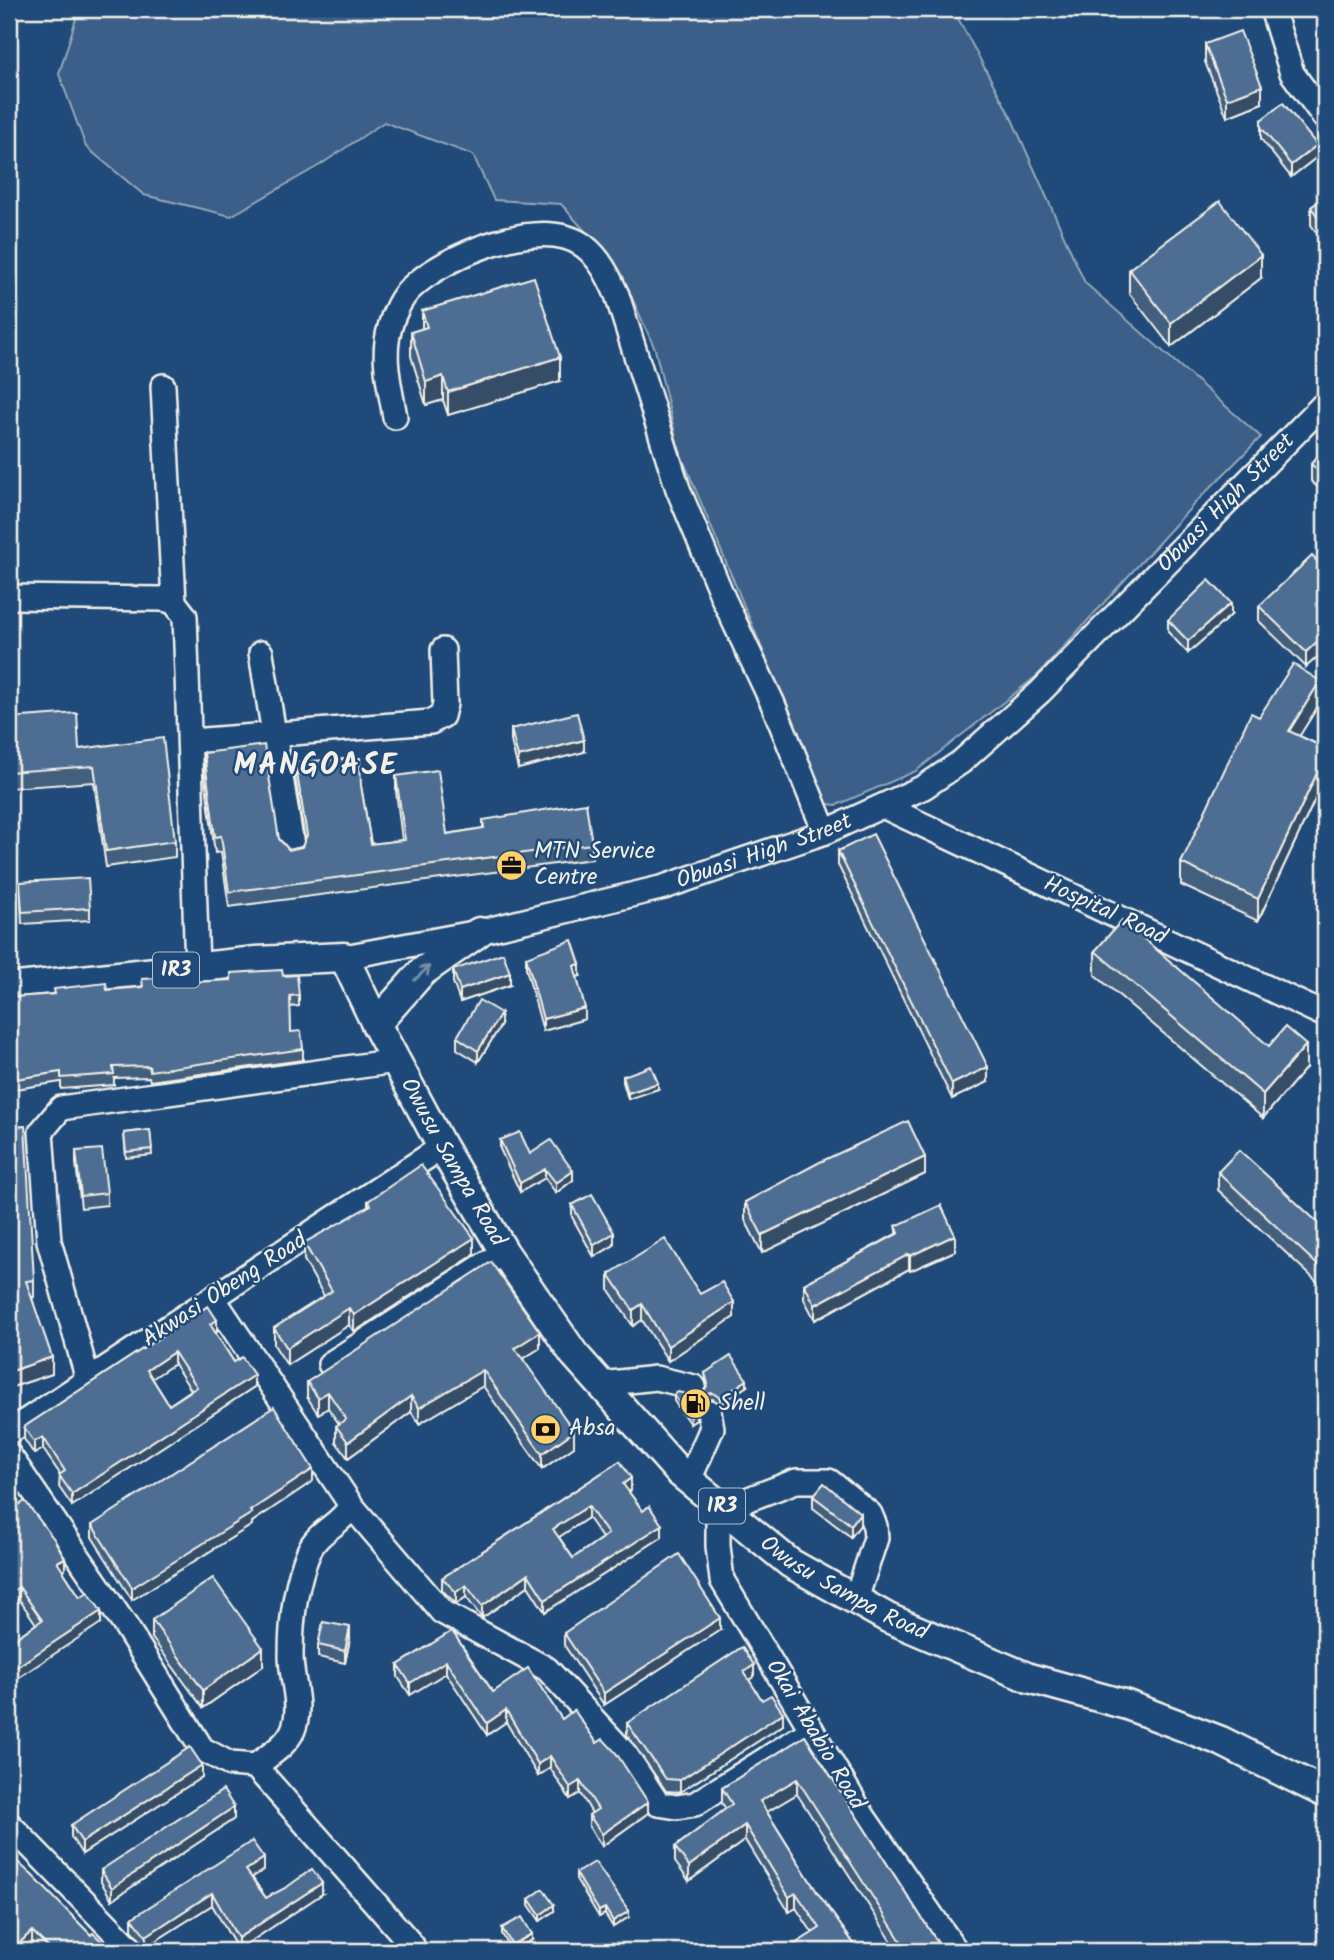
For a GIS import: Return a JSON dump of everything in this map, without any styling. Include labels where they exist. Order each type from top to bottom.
[{"type":"main road","points":[[376,1024],[422,972],[479,932]]},
{"type":"main road","name":"Obuasi High Street","points":[[9,988],[96,981],[197,967],[344,957]]},
{"type":"main road","name":"Owusu Sampa Road","points":[[344,957],[376,1024],[442,1147],[503,1252],[574,1354],[689,1480],[790,1563],[888,1618],[1029,1678],[1126,1705],[1221,1741],[1325,1793]]},
{"type":"street","points":[[1272,9],[1292,73],[1325,118]]},
{"type":"street","points":[[395,417],[385,347],[390,325],[410,290],[437,270],[488,244],[528,236],[565,237],[583,246],[608,275],[617,295],[678,489],[724,600],[773,704],[825,832]]},
{"type":"street","points":[[163,386],[174,602]]},
{"type":"street","name":"Obuasi High Street","points":[[344,957],[479,932],[664,887],[825,832],[885,807],[952,768],[999,731],[1093,640],[1325,403]]},
{"type":"street","points":[[9,597],[139,598],[174,602],[180,607],[187,625],[197,967]]},
{"type":"street","points":[[191,741],[431,722],[442,716],[445,704],[443,650]]},
{"type":"street","points":[[261,653],[293,852]]},
{"type":"street","name":"Hospital Road","points":[[885,807],[1325,1015]]},
{"type":"street","points":[[88,1380],[49,1241],[40,1132],[48,1120],[61,1108],[396,1061]]},
{"type":"street","name":"Akwasi Obeng Road","points":[[9,1432],[442,1147]]},
{"type":"street","points":[[330,1364],[503,1252]]},
{"type":"street","points":[[213,1298],[351,1505],[442,1612],[547,1669],[627,1756],[658,1804],[677,1807],[695,1804],[812,1730]]},
{"type":"street","points":[[601,1384],[656,1378],[694,1387]]},
{"type":"street","points":[[689,1480],[712,1428],[709,1412]]},
{"type":"street","points":[[9,1455],[127,1629],[202,1749],[230,1764],[254,1766],[283,1745],[293,1729],[297,1700],[291,1658],[295,1594],[310,1549],[324,1530],[347,1514],[351,1505]]},
{"type":"street","points":[[722,1505],[796,1481],[829,1480],[870,1514],[875,1527],[876,1538],[856,1599]]},
{"type":"street","name":"Okai Ababio Road","points":[[722,1505],[718,1546],[722,1580],[863,1816],[956,1951]]},
{"type":"street","points":[[254,1766],[412,1945]]},
{"type":"street","points":[[9,1824],[133,1951]]},
{"type":"shaded area","points":[[79,9],[953,9],[1011,117],[1085,283],[1261,437],[1195,503],[1038,675],[916,771],[837,805],[827,804],[679,450],[655,349],[619,269],[561,204],[494,200],[473,155],[384,122],[320,165],[231,216],[144,195],[86,147],[59,74]]},
{"type":"building","points":[[1240,31],[1262,86],[1227,99],[1205,44]]},
{"type":"building","points":[[1283,103],[1317,145],[1291,165],[1261,127],[1261,120]]},
{"type":"building","points":[[1325,197],[1325,227],[1311,207]]},
{"type":"building","points":[[1220,201],[1261,255],[1171,323],[1129,269]]},
{"type":"building","points":[[534,277],[560,357],[448,392],[443,376],[426,382],[411,332],[427,327],[422,311]]},
{"type":"building","points":[[1325,448],[1325,477],[1311,464]]},
{"type":"building","points":[[1312,556],[1325,569],[1325,634],[1306,652],[1259,606]]},
{"type":"building","points":[[1209,580],[1231,603],[1188,641],[1168,620]]},
{"type":"building","points":[[1293,664],[1320,681],[1289,731],[1325,748],[1325,756],[1258,899],[1181,863],[1251,713],[1259,717]]},
{"type":"building","points":[[77,713],[79,749],[163,738],[175,841],[106,851],[94,766],[9,772],[9,718]]},
{"type":"building","points":[[577,713],[584,740],[518,757],[511,729]]},
{"type":"building","points":[[264,745],[279,839],[289,850],[302,847],[307,835],[295,762],[360,758],[361,786],[371,844],[405,840],[396,776],[438,770],[447,834],[484,828],[483,820],[586,803],[592,844],[229,892],[221,836],[215,837],[204,753]]},
{"type":"building","points":[[873,834],[988,1067],[952,1084],[838,851]]},
{"type":"building","points":[[88,878],[90,908],[22,912],[20,882]]},
{"type":"building","points":[[1122,920],[1269,1046],[1285,1027],[1306,1045],[1263,1094],[1095,951]]},
{"type":"building","points":[[572,940],[580,964],[574,966],[585,1008],[543,1019],[526,957]]},
{"type":"building","points":[[503,953],[510,973],[460,990],[453,970]]},
{"type":"building","points":[[282,970],[283,976],[297,975],[299,995],[290,996],[291,1032],[301,1031],[303,1049],[150,1071],[149,1066],[113,1067],[114,1074],[61,1078],[61,1072],[9,1080],[9,992],[16,993],[16,997],[55,994],[54,989],[106,983],[107,990],[143,987],[142,979],[195,976],[195,982],[231,980],[231,973]]},
{"type":"building","points":[[479,1000],[501,1013],[478,1051],[457,1037]]},
{"type":"building","points":[[651,1066],[658,1083],[628,1093],[623,1076]]},
{"type":"building","points":[[908,1121],[925,1157],[762,1235],[745,1202],[820,1162]]},
{"type":"building","points":[[25,1126],[34,1280],[26,1281],[52,1357],[9,1372],[9,1127]]},
{"type":"building","points":[[150,1130],[152,1149],[126,1152],[124,1133]]},
{"type":"building","points":[[520,1132],[530,1154],[551,1140],[573,1171],[556,1183],[545,1169],[520,1183],[500,1140]]},
{"type":"building","points":[[102,1149],[107,1193],[81,1196],[76,1151]]},
{"type":"building","points":[[1239,1150],[1325,1229],[1325,1272],[1218,1172]]},
{"type":"building","points":[[421,1165],[474,1238],[354,1315],[349,1308],[287,1348],[274,1328],[332,1291],[304,1243],[371,1205],[368,1201]]},
{"type":"building","points":[[592,1194],[614,1233],[594,1245],[572,1205]]},
{"type":"building","points":[[941,1205],[955,1235],[910,1256],[909,1254],[815,1305],[804,1284],[899,1233],[896,1226]]},
{"type":"building","points":[[665,1239],[700,1294],[722,1282],[734,1302],[668,1346],[642,1304],[633,1310],[609,1274]]},
{"type":"building","points":[[491,1262],[540,1332],[515,1348],[574,1431],[542,1454],[483,1370],[419,1408],[411,1396],[348,1442],[336,1426],[346,1419],[328,1392],[318,1398],[307,1382]]},
{"type":"building","points":[[208,1306],[217,1320],[210,1324],[234,1362],[242,1357],[254,1375],[72,1494],[59,1475],[65,1471],[43,1437],[34,1442],[24,1427]],"holes":[[[174,1352],[197,1387],[169,1405],[147,1370]]]},
{"type":"building","points":[[731,1356],[747,1380],[720,1398],[713,1393],[700,1395],[696,1402],[696,1414],[690,1418],[674,1395],[678,1392],[691,1395],[704,1391],[708,1384],[705,1373]]},
{"type":"building","points":[[274,1407],[313,1469],[250,1511],[252,1513],[132,1588],[92,1525]]},
{"type":"building","points":[[620,1461],[631,1478],[623,1484],[643,1511],[649,1506],[662,1525],[545,1600],[528,1574],[482,1606],[466,1585],[456,1592],[442,1578]],"holes":[[[588,1506],[608,1534],[573,1558],[553,1529]]]},
{"type":"building","points":[[824,1483],[860,1513],[851,1525],[813,1496]]},
{"type":"building","points":[[9,1490],[19,1505],[25,1501],[54,1539],[65,1558],[57,1562],[80,1597],[88,1592],[101,1611],[9,1672],[9,1631],[14,1639],[42,1620],[19,1587],[9,1594]]},
{"type":"building","points":[[679,1554],[720,1618],[604,1693],[564,1633]]},
{"type":"building","points":[[213,1578],[263,1648],[203,1690],[152,1620]]},
{"type":"building","points":[[323,1622],[350,1627],[345,1651],[318,1645]]},
{"type":"building","points":[[452,1631],[493,1692],[528,1668],[562,1719],[574,1710],[597,1743],[603,1739],[616,1753],[648,1802],[602,1834],[589,1815],[598,1809],[580,1781],[570,1787],[550,1756],[538,1764],[506,1710],[487,1723],[446,1661],[410,1683],[398,1665]]},
{"type":"building","points":[[742,1647],[754,1665],[744,1672],[762,1700],[771,1695],[783,1713],[680,1780],[666,1779],[627,1723]]},
{"type":"building","points":[[805,1736],[943,1951],[902,1951],[906,1949],[797,1779],[760,1801],[817,1892],[859,1951],[784,1951],[820,1928],[796,1893],[789,1897],[745,1825],[689,1866],[675,1847],[732,1804],[722,1788]]},
{"type":"building","points":[[190,1747],[202,1765],[82,1842],[71,1825]]},
{"type":"building","points":[[223,1790],[234,1807],[112,1888],[101,1870]]},
{"type":"building","points":[[252,1841],[264,1858],[246,1870],[266,1898],[312,1869],[322,1883],[238,1938],[212,1893],[146,1936],[132,1918]]},
{"type":"building","points":[[9,1854],[91,1935],[93,1933],[112,1951],[52,1951],[32,1931],[9,1951]]},
{"type":"building","points":[[595,1862],[629,1911],[613,1921],[605,1908],[599,1911],[576,1873]]},
{"type":"building","points":[[543,1889],[554,1905],[540,1915],[529,1899]]},
{"type":"building","points":[[522,1917],[532,1934],[512,1945],[502,1928]]},
{"type":"place","name":"MTN Service Centre","points":[[511,865]]},
{"type":"place","name":"Shell","points":[[696,1404]]},
{"type":"place","name":"Absa","points":[[546,1429]]},
{"type":"district","name":"MANGOASE","points":[[316,766]]}]
